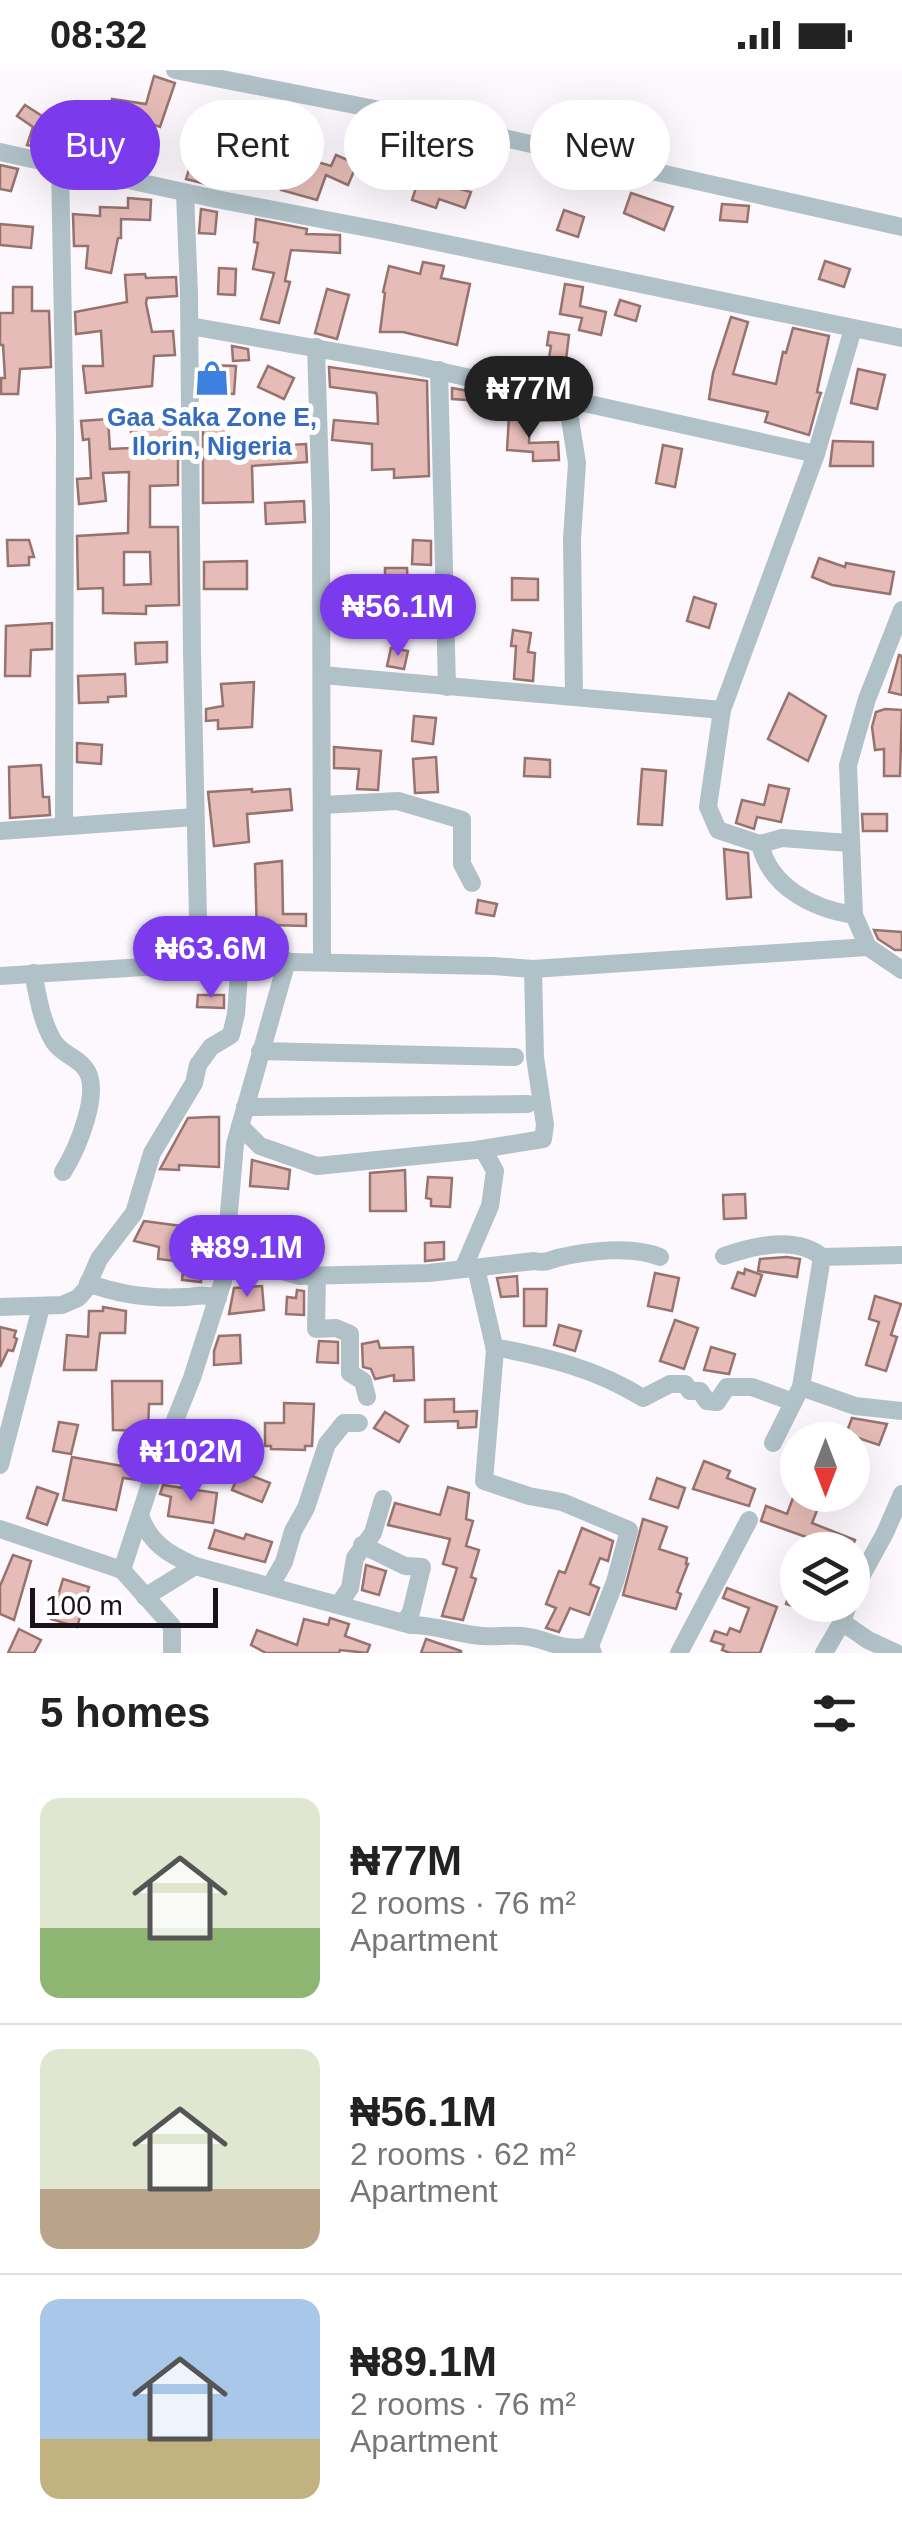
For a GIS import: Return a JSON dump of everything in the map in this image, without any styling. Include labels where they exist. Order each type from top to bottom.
[{"type":"street","points":[[176,70],[370,108],[902,227]]},
{"type":"street","points":[[0,152],[30,159]]},
{"type":"street","points":[[160,188],[902,338]]},
{"type":"street","points":[[60,190],[65,433],[64,826]]},
{"type":"street","points":[[185,193],[198,964]]},
{"type":"street","points":[[190,326],[439,370],[816,454]]},
{"type":"street","points":[[849,843],[782,838],[760,844],[718,830],[708,807],[722,710],[816,454],[853,329]]},
{"type":"street","points":[[316,347],[322,962]]},
{"type":"street","points":[[439,370],[446,686]]},
{"type":"street","points":[[570,399],[577,464],[572,539],[574,696]]},
{"type":"street","points":[[902,610],[867,699],[848,765],[854,916],[868,947],[902,970]]},
{"type":"street","points":[[322,675],[722,710]]},
{"type":"street","points":[[322,805],[398,801],[462,820],[462,864],[472,883]]},
{"type":"street","points":[[0,831],[195,816]]},
{"type":"street","points":[[760,844],[775,877],[799,896],[832,912],[854,916]]},
{"type":"street","points":[[0,976],[240,961],[533,970],[868,947]]},
{"type":"street","points":[[0,1307],[41,1307],[78,1298],[99,1258],[134,1213],[152,1153],[194,1082],[198,1065],[211,1046],[230,1035],[236,1014],[240,961]]},
{"type":"street","points":[[122,1570],[218,1298],[235,1144],[286,962]]},
{"type":"street","points":[[240,1126],[260,1146],[317,1166],[542,1139],[546,1124],[534,1057],[533,970]]},
{"type":"street","points":[[33,974],[42,1018],[54,1042],[86,1068],[89,1080],[84,1130],[63,1172]]},
{"type":"street","points":[[260,1051],[515,1056]]},
{"type":"street","points":[[245,1107],[528,1104]]},
{"type":"street","points":[[140,1516],[147,1534],[159,1546],[195,1566],[404,1623],[438,1625],[481,1636],[534,1638],[562,1651],[592,1649],[629,1530],[562,1502],[484,1481],[494,1346],[470,1268],[490,1206],[495,1171],[483,1149]]},
{"type":"street","points":[[724,1256],[756,1245],[811,1248],[822,1257],[902,1255]]},
{"type":"street","points":[[225,1256],[300,1276],[544,1263],[600,1252],[644,1250],[660,1257]]},
{"type":"street","points":[[773,1442],[797,1394],[822,1257]]},
{"type":"street","points":[[316,1276],[316,1330],[336,1328],[350,1334],[350,1372],[362,1381],[367,1396]]},
{"type":"street","points":[[88,1283],[136,1296],[205,1294],[218,1298]]},
{"type":"street","points":[[0,1465],[41,1307]]},
{"type":"street","points":[[494,1346],[578,1366],[643,1398],[670,1384],[685,1384],[690,1391],[700,1391],[707,1401],[717,1402],[727,1386],[752,1387],[902,1411]]},
{"type":"street","points":[[271,1585],[284,1562],[292,1531],[306,1508],[326,1444],[344,1423],[358,1422]]},
{"type":"street","points":[[870,1561],[902,1494]]},
{"type":"street","points":[[339,1604],[350,1588],[355,1558],[374,1533],[382,1499]]},
{"type":"street","points":[[679,1653],[749,1520]]},
{"type":"street","points":[[0,1529],[122,1570],[172,1626],[172,1653]]},
{"type":"street","points":[[362,1546],[405,1566],[422,1567],[411,1612],[404,1623]]},
{"type":"street","points":[[146,1597],[195,1566]]},
{"type":"street","points":[[824,1653],[841,1622]]},
{"type":"street","points":[[852,1622],[868,1640],[896,1653]]},
{"type":"building","points":[[154,76],[175,83],[160,127],[160,100],[147,100]]},
{"type":"building","points":[[25,105],[30,108],[30,125],[17,116]]},
{"type":"building","points":[[336,155],[344,158],[344,183],[326,175],[324,181],[324,164],[331,166]]},
{"type":"building","points":[[0,165],[18,169],[11,191],[0,189]]},
{"type":"building","points":[[281,190],[321,190],[317,200]]},
{"type":"building","points":[[415,190],[471,192],[465,208],[439,199],[436,208],[412,200]]},
{"type":"building","points":[[631,193],[673,207],[664,230],[624,213]]},
{"type":"building","points":[[128,198],[151,200],[150,220],[121,219],[121,238],[111,273],[86,268],[88,246],[74,246],[73,214],[100,216],[100,207],[128,208]]},
{"type":"building","points":[[722,204],[749,206],[747,222],[720,220]]},
{"type":"building","points":[[201,209],[217,212],[215,234],[199,233]]},
{"type":"building","points":[[564,210],[584,217],[578,237],[557,230]]},
{"type":"building","points":[[256,219],[307,229],[306,234],[340,235],[340,253],[291,250],[285,281],[290,282],[279,323],[261,319],[274,273],[253,269],[258,243],[254,242]]},
{"type":"building","points":[[0,224],[33,227],[31,248],[0,245]]},
{"type":"building","points":[[825,261],[850,269],[844,287],[819,279]]},
{"type":"building","points":[[423,262],[444,266],[441,278],[470,284],[457,345],[403,332],[380,332],[389,266],[420,274]]},
{"type":"building","points":[[219,268],[236,269],[235,295],[218,294]]},
{"type":"building","points":[[145,274],[146,278],[176,277],[177,296],[147,298],[146,303],[152,332],[173,331],[175,355],[154,356],[152,386],[86,393],[83,366],[103,366],[101,331],[76,334],[75,312],[127,302],[125,275]]},
{"type":"building","points":[[565,284],[583,287],[580,306],[606,312],[601,335],[579,330],[582,318],[560,314]]},
{"type":"building","points":[[13,287],[32,287],[32,311],[49,311],[51,367],[20,369],[18,394],[1,394],[1,378],[5,378],[0,313],[13,313]]},
{"type":"building","points":[[327,289],[349,295],[337,339],[315,333]]},
{"type":"building","points":[[620,300],[640,306],[636,321],[615,315]]},
{"type":"building","points":[[731,317],[748,322],[733,374],[776,384],[793,328],[829,336],[817,392],[821,393],[809,435],[765,422],[768,412],[709,399]]},
{"type":"building","points":[[549,332],[569,335],[563,385],[545,382],[551,346],[547,345]]},
{"type":"building","points":[[232,346],[248,349],[249,360],[233,361]]},
{"type":"building","points":[[209,365],[236,366],[234,394],[213,393],[213,385],[208,385]]},
{"type":"building","points":[[268,366],[294,378],[284,399],[258,387]]},
{"type":"building","points":[[329,367],[427,381],[429,476],[394,478],[394,469],[372,470],[372,444],[332,440],[334,420],[378,424],[377,396],[330,387]]},
{"type":"building","points":[[858,369],[885,375],[877,409],[851,403]]},
{"type":"building","points":[[452,388],[496,396],[496,402],[452,399]]},
{"type":"building","points":[[533,407],[557,410],[557,420],[533,421]]},
{"type":"building","points":[[509,416],[530,417],[529,443],[558,442],[559,460],[533,461],[533,452],[507,450]]},
{"type":"building","points":[[132,418],[166,419],[166,423],[172,423],[171,444],[178,444],[178,485],[150,486],[150,527],[178,527],[179,605],[146,606],[146,614],[103,613],[103,588],[78,589],[77,536],[128,533],[129,472],[103,473],[106,501],[79,504],[77,479],[91,478],[89,439],[83,440],[81,421],[108,419],[110,449],[130,448]],"holes":[[[124,552],[150,552],[151,584],[124,585]]]},
{"type":"building","points":[[228,421],[229,448],[306,444],[307,462],[252,466],[253,502],[203,503],[203,422]]},
{"type":"building","points":[[833,441],[873,442],[873,466],[830,466]]},
{"type":"building","points":[[663,445],[682,449],[675,487],[656,483]]},
{"type":"building","points":[[304,501],[305,522],[266,524],[265,503]]},
{"type":"building","points":[[7,540],[29,540],[34,557],[29,557],[29,565],[8,566]]},
{"type":"building","points":[[413,540],[431,541],[431,565],[412,564]]},
{"type":"building","points":[[819,558],[845,567],[846,563],[894,572],[890,594],[832,585],[812,577]]},
{"type":"building","points":[[247,561],[247,589],[204,589],[204,562]]},
{"type":"building","points":[[385,568],[407,568],[408,591],[385,591]]},
{"type":"building","points":[[512,578],[538,579],[538,600],[512,600]]},
{"type":"building","points":[[694,597],[716,604],[709,628],[687,621]]},
{"type":"building","points":[[52,623],[52,649],[31,650],[30,676],[5,676],[6,626]]},
{"type":"building","points":[[513,630],[531,633],[528,652],[535,653],[533,681],[514,679]]},
{"type":"building","points":[[167,642],[167,662],[136,664],[135,643]]},
{"type":"building","points":[[391,648],[408,651],[404,669],[387,666]]},
{"type":"building","points":[[899,655],[902,656],[902,695],[889,692]]},
{"type":"building","points":[[125,674],[126,696],[108,697],[108,702],[79,703],[78,676]]},
{"type":"building","points":[[254,682],[252,727],[218,729],[218,720],[206,721],[206,709],[223,706],[221,684]]},
{"type":"building","points":[[789,693],[826,716],[808,761],[768,739]]},
{"type":"building","points":[[902,710],[900,776],[884,776],[884,749],[875,750],[872,727],[876,712]]},
{"type":"building","points":[[414,716],[436,718],[433,744],[412,741]]},
{"type":"building","points":[[77,743],[102,745],[101,764],[77,762]]},
{"type":"building","points":[[334,747],[381,751],[378,790],[357,789],[359,769],[334,768]]},
{"type":"building","points":[[436,757],[438,792],[415,793],[413,759]]},
{"type":"building","points":[[525,758],[550,760],[550,777],[524,776]]},
{"type":"building","points":[[41,765],[43,797],[49,797],[50,815],[10,818],[9,767]]},
{"type":"building","points":[[642,769],[666,771],[662,825],[638,824]]},
{"type":"building","points":[[769,785],[789,789],[781,822],[757,817],[754,829],[736,823],[742,800],[764,805]]},
{"type":"building","points":[[290,789],[292,810],[247,814],[249,842],[214,846],[208,792]]},
{"type":"building","points":[[862,814],[887,814],[887,831],[863,831]]},
{"type":"building","points":[[724,849],[748,853],[751,897],[727,899]]},
{"type":"building","points":[[282,861],[283,914],[306,914],[306,926],[268,925],[269,936],[257,936],[255,864]]},
{"type":"building","points":[[478,900],[497,904],[494,916],[476,913]]},
{"type":"building","points":[[874,930],[902,932],[902,950],[878,939]]},
{"type":"building","points":[[198,995],[224,995],[224,1008],[197,1007]]},
{"type":"building","points":[[219,1117],[219,1167],[179,1165],[179,1170],[160,1169],[188,1118]]},
{"type":"building","points":[[252,1160],[290,1170],[288,1189],[250,1186]]},
{"type":"building","points":[[405,1170],[406,1211],[370,1211],[370,1173]]},
{"type":"building","points":[[428,1177],[452,1178],[450,1207],[431,1206],[431,1199],[426,1198]]},
{"type":"building","points":[[745,1194],[746,1218],[724,1219],[723,1195]]},
{"type":"building","points":[[144,1221],[189,1227],[189,1221],[211,1223],[211,1278],[201,1277],[201,1282],[182,1280],[184,1262],[158,1259],[159,1247],[134,1241]]},
{"type":"building","points":[[444,1242],[444,1259],[425,1261],[425,1243]]},
{"type":"building","points":[[760,1259],[800,1259],[797,1277],[758,1271]]},
{"type":"building","points":[[745,1269],[762,1275],[755,1296],[732,1288],[738,1272],[744,1274]]},
{"type":"building","points":[[655,1273],[679,1278],[672,1311],[648,1306]]},
{"type":"building","points":[[517,1276],[518,1296],[501,1297],[497,1278]]},
{"type":"building","points":[[262,1286],[264,1310],[229,1314],[234,1288]]},
{"type":"building","points":[[524,1289],[547,1289],[546,1326],[524,1326]]},
{"type":"building","points":[[297,1290],[304,1291],[304,1315],[286,1314],[287,1297],[296,1298]]},
{"type":"building","points":[[875,1296],[901,1304],[891,1335],[897,1337],[886,1371],[866,1365],[879,1322],[869,1319]]},
{"type":"building","points":[[103,1307],[126,1311],[125,1333],[100,1333],[96,1370],[64,1370],[67,1335],[88,1337],[89,1311],[103,1311]]},
{"type":"building","points":[[675,1320],[698,1328],[684,1369],[660,1361]]},
{"type":"building","points":[[559,1325],[581,1331],[575,1351],[554,1345]]},
{"type":"building","points":[[0,1327],[16,1331],[17,1339],[0,1367]]},
{"type":"building","points":[[240,1335],[241,1363],[214,1365],[219,1336]]},
{"type":"building","points":[[319,1341],[338,1342],[338,1363],[317,1362]]},
{"type":"building","points":[[378,1341],[380,1348],[413,1347],[414,1380],[394,1381],[394,1375],[375,1379],[371,1369],[363,1367],[362,1344]]},
{"type":"building","points":[[711,1347],[735,1354],[729,1374],[704,1370]]},
{"type":"building","points":[[112,1381],[162,1381],[162,1404],[149,1404],[148,1431],[113,1430]]},
{"type":"building","points":[[454,1399],[454,1412],[477,1411],[476,1427],[458,1428],[458,1421],[425,1422],[425,1400]]},
{"type":"building","points":[[284,1403],[314,1404],[312,1446],[305,1446],[305,1450],[265,1446],[265,1423],[284,1423]]},
{"type":"building","points":[[385,1412],[408,1426],[399,1442],[374,1428]]},
{"type":"building","points":[[852,1418],[887,1424],[879,1445],[870,1442],[870,1422],[850,1422]]},
{"type":"building","points":[[59,1422],[78,1425],[71,1454],[53,1451]]},
{"type":"building","points":[[187,1435],[239,1444],[234,1464],[176,1450],[180,1440],[186,1442]]},
{"type":"building","points":[[72,1457],[133,1468],[134,1463],[144,1464],[138,1480],[123,1478],[116,1510],[63,1500]]},
{"type":"building","points":[[704,1461],[730,1471],[727,1478],[755,1489],[749,1506],[693,1489]]},
{"type":"building","points":[[240,1471],[270,1483],[262,1502],[232,1490]]},
{"type":"building","points":[[657,1478],[685,1488],[678,1508],[650,1499]]},
{"type":"building","points":[[163,1485],[217,1493],[213,1523],[168,1516],[171,1497],[160,1494]]},
{"type":"building","points":[[37,1487],[58,1494],[47,1525],[27,1518]]},
{"type":"building","points":[[448,1487],[469,1493],[466,1519],[473,1521],[466,1546],[479,1550],[471,1577],[476,1579],[463,1620],[442,1616],[457,1568],[443,1564],[450,1539],[388,1525],[395,1503],[440,1515]]},
{"type":"building","points":[[766,1506],[787,1514],[816,1512],[812,1523],[835,1532],[792,1532],[761,1521]]},
{"type":"building","points":[[643,1519],[667,1527],[659,1549],[687,1558],[676,1609],[623,1595]]},
{"type":"building","points":[[582,1528],[613,1541],[608,1561],[600,1558],[590,1584],[599,1588],[589,1615],[570,1608],[559,1632],[546,1628],[556,1608],[546,1604],[559,1571],[565,1573]]},
{"type":"building","points":[[215,1530],[272,1542],[265,1562],[209,1548]]},
{"type":"building","points":[[13,1555],[31,1561],[14,1620],[0,1614],[0,1586]]},
{"type":"building","points":[[366,1565],[386,1571],[379,1595],[362,1590]]},
{"type":"building","points":[[63,1579],[89,1587],[77,1627],[51,1619]]},
{"type":"building","points":[[727,1588],[777,1607],[760,1653],[730,1653],[722,1650],[724,1645],[711,1641],[715,1631],[727,1635],[730,1628],[740,1632],[749,1608],[723,1598]]},
{"type":"building","points":[[330,1618],[349,1624],[345,1636],[370,1645],[367,1653],[266,1653],[251,1645],[257,1630],[297,1645],[304,1619],[328,1625]]},
{"type":"building","points":[[19,1629],[41,1640],[34,1653],[8,1653]]},
{"type":"building","points":[[426,1639],[461,1651],[461,1653],[421,1653]]},
{"type":"place","name":"Gaa Saka Zone E, Ilorin, Nigeria","points":[[212,378]]}]
